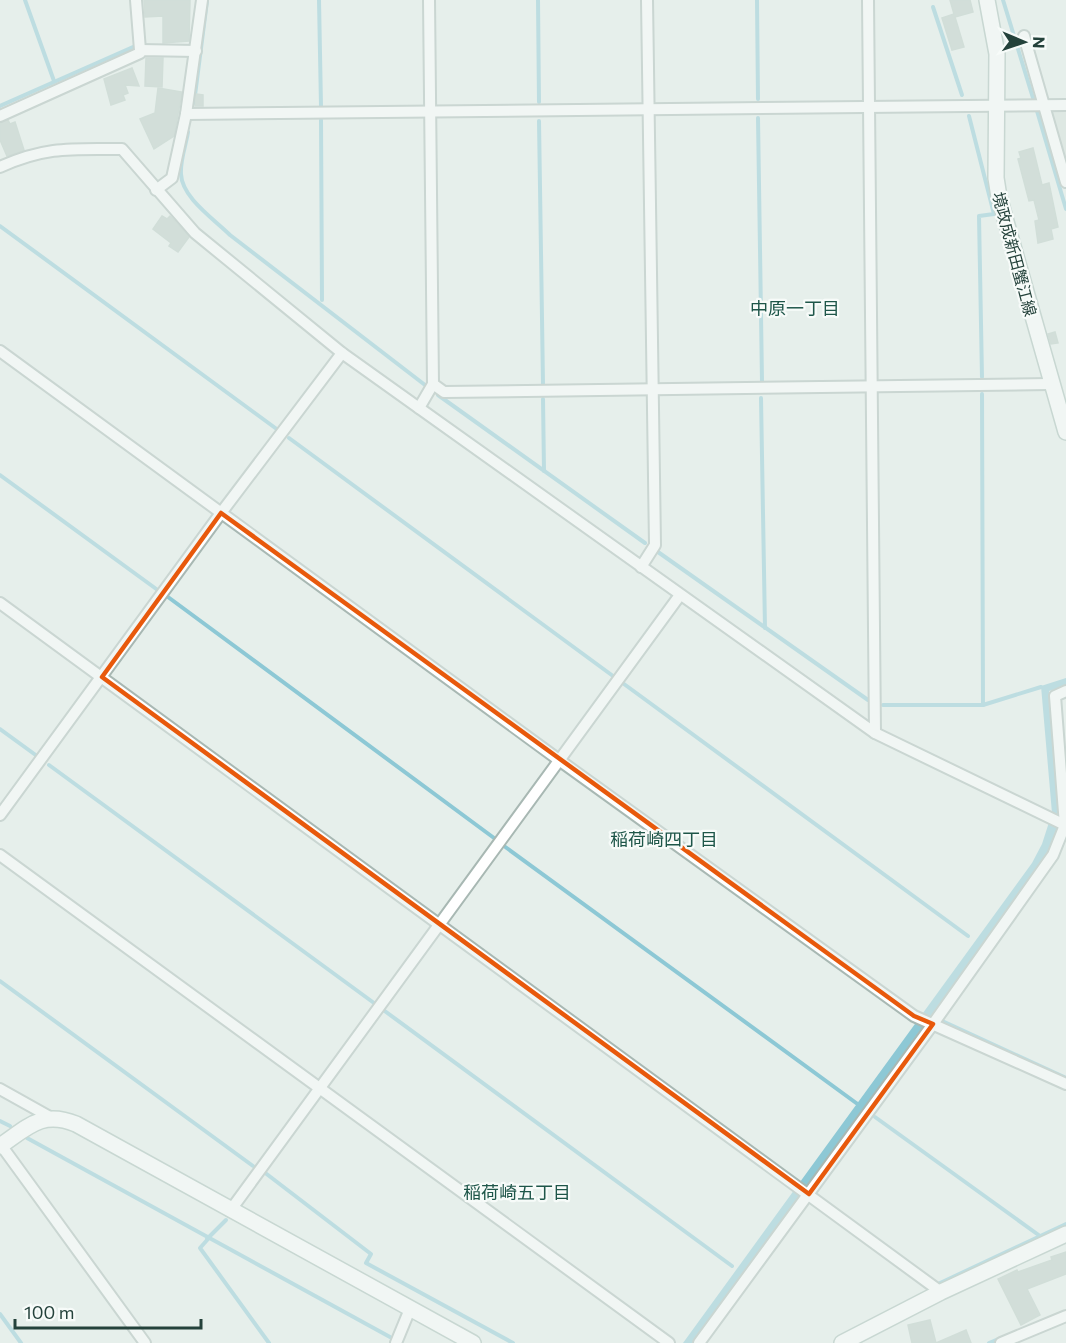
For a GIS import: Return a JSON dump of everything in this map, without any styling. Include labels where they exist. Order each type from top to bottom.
[{"type":"street","points":[[0,116],[140,54],[136,0]]},
{"type":"street","points":[[156,190],[172,178],[186,114],[202,0]]},
{"type":"street","points":[[419,408],[434,384],[429,0]]},
{"type":"street","points":[[641,567],[655,545],[647,0]]},
{"type":"street","points":[[868,0],[875,733]]},
{"type":"street","name":"境政成新田蟹江線","points":[[987,0],[997,54],[996,178],[999,197],[1050,384],[1066,432]]},
{"type":"street","points":[[1024,36],[1066,183]]},
{"type":"street","points":[[140,50],[196,51]]},
{"type":"street","points":[[186,114],[1066,105]]},
{"type":"street","points":[[0,167],[30,154],[53,149],[122,149],[156,190],[203,240],[342,353],[875,733],[1063,825]]},
{"type":"street","points":[[0,351],[559,760],[914,1016],[1066,1084]]},
{"type":"street","points":[[0,815],[221,513],[342,353]]},
{"type":"street","points":[[434,384],[444,392],[1050,384]]},
{"type":"street","points":[[230,1211],[680,595]]},
{"type":"street","points":[[0,603],[941,1292]]},
{"type":"street","points":[[699,1343],[933,1024],[1053,855],[1063,825],[1055,696],[1066,691]]},
{"type":"street","points":[[0,855],[669,1343]]},
{"type":"street","points":[[0,1089],[50,1117],[76,1124],[473,1343]]},
{"type":"street","points":[[50,1117],[36,1121],[0,1145],[145,1343]]},
{"type":"street","points":[[842,1343],[941,1292],[1066,1234]]},
{"type":"street","points":[[396,1343],[410,1309]]},
{"type":"street","points":[[1001,1343],[1066,1316]]},
{"type":"highlighted area","points":[[221,513],[914,1016],[933,1024],[809,1194],[102,677]]},
{"type":"shaded area","points":[[1050,111],[1066,111],[1066,166]]},
{"type":"water","points":[[1066,678],[1066,686],[1049,691],[1060,818],[1057,834],[1038,869],[692,1343],[683,1343],[1032,863],[1042,844],[1052,813],[1041,686]]},
{"type":"building","points":[[144,0],[190,0],[189,41],[163,43],[163,16],[145,17]]},
{"type":"building","points":[[950,0],[970,0],[973,12],[955,17],[964,47],[952,50],[942,18],[954,14]]},
{"type":"building","points":[[146,58],[163,58],[162,87],[145,86]]},
{"type":"building","points":[[132,68],[139,86],[125,85],[128,93],[123,95],[125,100],[111,105],[104,79]]},
{"type":"building","points":[[158,88],[182,92],[174,136],[154,149],[140,119],[155,113]]},
{"type":"building","points":[[196,94],[203,95],[203,106],[195,106]]},
{"type":"building","points":[[8,120],[10,124],[15,122],[24,150],[7,156],[0,140],[0,123]]},
{"type":"building","points":[[1033,148],[1042,185],[1049,183],[1058,227],[1051,229],[1053,239],[1038,243],[1035,221],[1039,220],[1034,200],[1029,201],[1018,159],[1021,158],[1019,152]]},
{"type":"building","points":[[162,216],[167,219],[170,216],[189,237],[178,252],[169,246],[171,243],[153,229]]},
{"type":"building","points":[[1055,332],[1058,343],[1051,344],[1048,334]]},
{"type":"building","points":[[1066,1252],[1066,1274],[1027,1289],[1040,1315],[1021,1325],[998,1279],[1017,1270],[1018,1272],[1052,1260],[1051,1257]]},
{"type":"building","points":[[930,1320],[936,1343],[912,1343],[908,1325]]},
{"type":"building","points":[[966,1330],[971,1343],[936,1343]]},
{"type":"waterway","points":[[25,0],[54,81]]},
{"type":"waterway","points":[[319,0],[321,106]]},
{"type":"waterway","points":[[538,0],[539,102]]},
{"type":"waterway","points":[[757,0],[758,99]]},
{"type":"waterway","points":[[1003,0],[1033,98]]},
{"type":"waterway","points":[[194,103],[207,1]]},
{"type":"waterway","points":[[933,7],[962,95]]},
{"type":"waterway","points":[[0,106],[133,47]]},
{"type":"waterway","points":[[1037,111],[1066,209]]},
{"type":"waterway","points":[[969,116],[994,214],[979,216],[982,377]]},
{"type":"waterway","points":[[758,118],[762,381]]},
{"type":"waterway","points":[[321,120],[322,300]]},
{"type":"waterway","points":[[539,121],[543,384]]},
{"type":"waterway","points":[[188,132],[181,174],[187,191],[200,208],[230,235],[425,385]]},
{"type":"waterway","points":[[0,226],[278,430]]},
{"type":"waterway","points":[[982,394],[983,705]]},
{"type":"waterway","points":[[438,395],[645,543]]},
{"type":"waterway","points":[[761,398],[765,628]]},
{"type":"waterway","points":[[543,399],[544,471]]},
{"type":"waterway","points":[[289,438],[613,676]]},
{"type":"waterway","points":[[0,475],[159,591]]},
{"type":"waterway","points":[[658,552],[868,700]]},
{"type":"waterway","points":[[168,597],[494,838]]},
{"type":"waterway","points":[[624,684],[968,936]]},
{"type":"waterway","points":[[883,705],[983,705],[1041,687]]},
{"type":"waterway","points":[[0,729],[37,756]]},
{"type":"waterway","points":[[49,765],[374,1003]]},
{"type":"waterway","points":[[504,846],[863,1108]]},
{"type":"waterway","points":[[0,981],[253,1166]]},
{"type":"waterway","points":[[382,1009],[732,1266]]},
{"type":"waterway","points":[[940,1020],[1066,1078]]},
{"type":"waterway","points":[[875,1117],[1040,1236]]},
{"type":"waterway","points":[[0,1121],[10,1126]]},
{"type":"waterway","points":[[27,1138],[390,1337]]},
{"type":"waterway","points":[[264,1172],[371,1254],[366,1263],[513,1343]]},
{"type":"waterway","points":[[207,1239],[226,1220]]},
{"type":"waterway","points":[[938,1284],[1066,1224]]},
{"type":"waterway","points":[[208,1239],[200,1248],[269,1343]]},
{"type":"waterway","points":[[0,1314],[21,1343]]},
{"type":"waterway","points":[[989,1343],[1001,1338]]},
{"type":"district","name":"中原一丁目","points":[[795,308]]},
{"type":"district","name":"稲荷崎四丁目","points":[[664,839]]},
{"type":"district","name":"稲荷崎五丁目","points":[[517,1192]]}]
